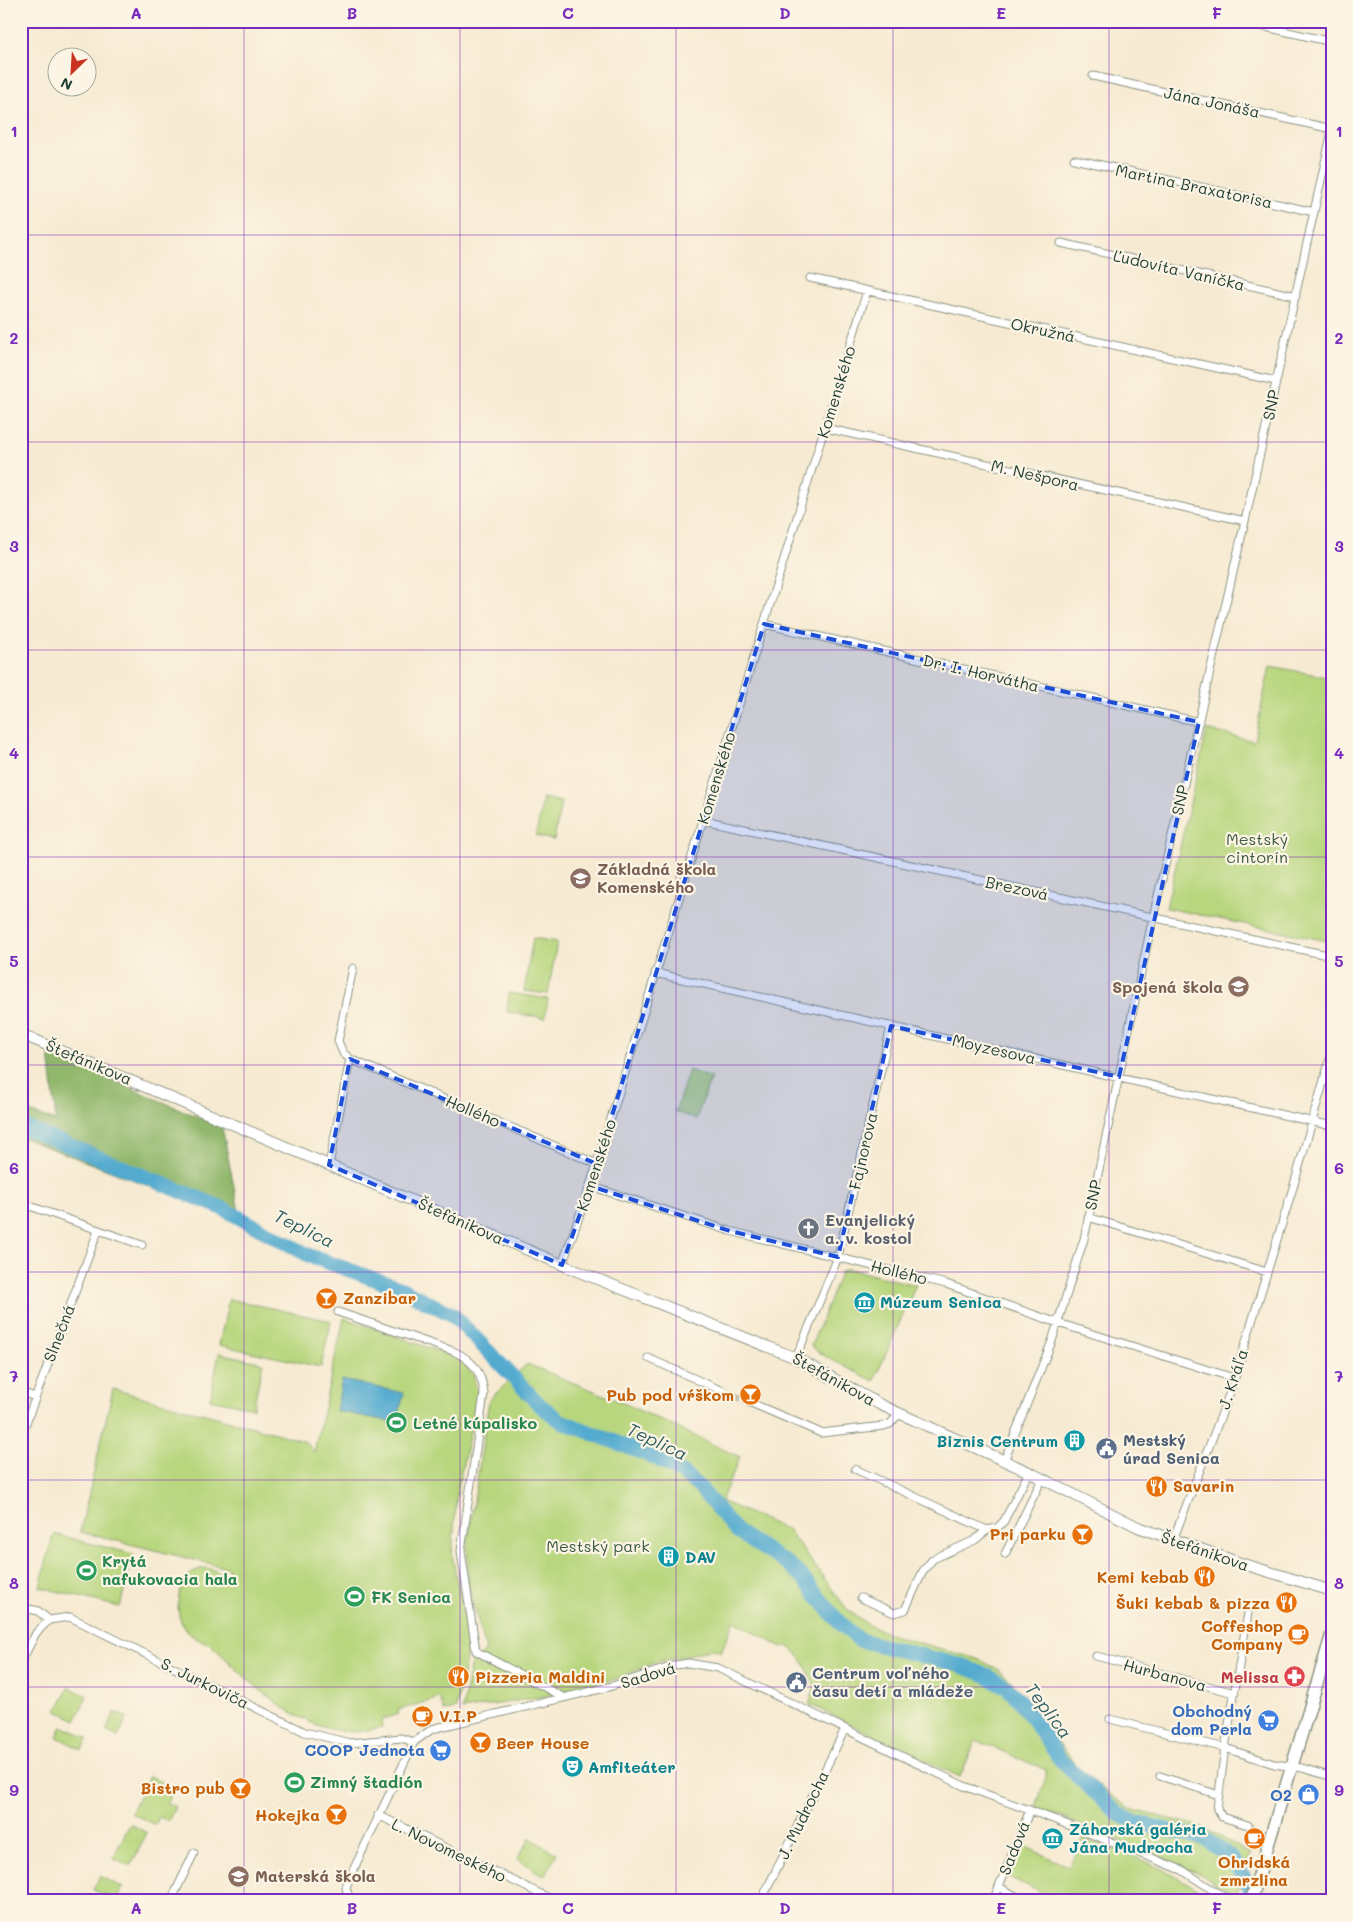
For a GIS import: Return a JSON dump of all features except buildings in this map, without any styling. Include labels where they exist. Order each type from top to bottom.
[{"type":"main road","points":[[1251,1901],[1332,1634]]},
{"type":"street","points":[[1239,21],[1332,42]]},
{"type":"street","name":"Jána Jonáša","points":[[1093,76],[1332,130]]},
{"type":"street","name":"SNP","points":[[1004,1460],[1058,1322],[1088,1217],[1153,917],[1245,521],[1332,130]]},
{"type":"street","name":"Martina Braxatorisa","points":[[1074,160],[1314,212]]},
{"type":"street","name":"Ľudovíta Vaníčka","points":[[1061,243],[1296,296]]},
{"type":"street","name":"Okružná","points":[[810,278],[1276,382]]},
{"type":"street","name":"Komenského","points":[[562,1264],[597,1164],[866,291]]},
{"type":"street","name":"M. Nešpora","points":[[825,428],[1245,521]]},
{"type":"street","name":"Dr. I. Horvátha","points":[[764,624],[1199,722]]},
{"type":"street","name":"Brezová","points":[[703,820],[1332,956]]},
{"type":"street","points":[[329,1165],[350,1059],[343,1053],[338,1041],[353,968]]},
{"type":"street","name":"Moyzesova","points":[[655,973],[1332,1126]]},
{"type":"street","name":"Fajnorova","points":[[796,1358],[838,1257],[891,1026]]},
{"type":"street","name":"Štefánikova","points":[[21,1034],[657,1304],[796,1358],[898,1414],[1004,1460],[1126,1522],[1173,1540],[1332,1590]]},
{"type":"street","name":"J. Kráľa","points":[[1173,1540],[1234,1378],[1332,1052]]},
{"type":"street","name":"Hollého","points":[[350,1059],[597,1164]]},
{"type":"street","name":"Hollého","points":[[590,1186],[730,1231],[946,1284],[1234,1378]]},
{"type":"street","points":[[21,1203],[142,1245]]},
{"type":"street","points":[[1088,1217],[1267,1272]]},
{"type":"street","name":"Slnečná","points":[[21,1436],[98,1230]]},
{"type":"street","points":[[338,1312],[454,1351],[465,1356],[477,1368],[483,1383],[484,1394],[461,1552],[476,1651],[563,1697]]},
{"type":"street","points":[[648,1358],[734,1396]]},
{"type":"street","points":[[21,1392],[35,1397]]},
{"type":"street","name":"Štefánikova","points":[[749,1402],[821,1433],[884,1426],[890,1424],[898,1414]]},
{"type":"street","points":[[855,1469],[987,1530]]},
{"type":"street","points":[[861,1598],[894,1613],[905,1610],[923,1571],[933,1559],[976,1540],[987,1530],[997,1528],[1004,1522],[1029,1472]]},
{"type":"street","points":[[1005,1554],[1042,1479]]},
{"type":"street","points":[[21,1607],[38,1611],[49,1620],[36,1634],[21,1662]]},
{"type":"street","points":[[1248,1613],[1225,1748],[1217,1809],[1222,1818],[1248,1825]]},
{"type":"street","name":"S. Jurkoviča","points":[[49,1620],[70,1617],[305,1732],[350,1743],[400,1738],[414,1742]]},
{"type":"street","name":"Hurbanova","points":[[1096,1656],[1234,1693]]},
{"type":"street","name":"Sadová","points":[[414,1742],[432,1729],[609,1687],[676,1665],[701,1664],[718,1668],[964,1786],[1182,1870],[1230,1901]]},
{"type":"street","points":[[1110,1720],[1225,1748],[1274,1764],[1292,1766],[1332,1777]]},
{"type":"street","name":"J. Mudrocha","points":[[761,1901],[845,1729]]},
{"type":"street","points":[[378,1815],[414,1742]]},
{"type":"street","points":[[1160,1776],[1219,1795]]},
{"type":"street","name":"Sadová","points":[[993,1901],[1030,1810]]},
{"type":"street","name":"L. Novomeského","points":[[357,1901],[349,1897],[346,1888],[378,1815],[555,1901]]},
{"type":"street","points":[[171,1901],[194,1853]]},
{"type":"street","name":"Sadová","points":[[999,1887],[1025,1901]]},
{"type":"highlighted area","points":[[764,624],[1199,722],[1119,1077],[891,1026],[838,1257],[730,1231],[590,1186],[562,1265],[329,1165],[350,1059],[597,1164]]},
{"type":"green space","name":"Mestský cintorín","points":[[1270,666],[1332,678],[1332,942],[1166,908],[1207,730],[1254,741]]},
{"type":"green space","points":[[543,798],[561,802],[554,840],[536,836]]},
{"type":"green space","points":[[533,938],[557,942],[548,994],[524,991]]},
{"type":"green space","points":[[509,993],[548,999],[545,1018],[507,1012]]},
{"type":"green space","points":[[49,1053],[222,1127],[241,1221],[21,1137],[21,1109],[56,1121]]},
{"type":"green space","points":[[689,1070],[711,1078],[696,1119],[675,1112]]},
{"type":"green space","points":[[848,1269],[916,1285],[874,1381],[826,1357],[811,1346],[841,1271]]},
{"type":"green space","points":[[229,1299],[331,1321],[321,1367],[219,1345]]},
{"type":"green space","points":[[344,1318],[455,1357],[463,1362],[473,1375],[478,1394],[457,1492],[452,1554],[469,1644],[456,1709],[444,1711],[440,1698],[398,1710],[399,1714],[381,1720],[382,1727],[352,1732],[331,1729],[292,1713],[257,1687],[209,1643],[191,1635],[181,1621],[178,1605],[181,1589],[189,1576],[201,1569],[215,1571],[231,1584],[228,1568],[80,1532],[113,1389],[304,1441],[314,1452]]},
{"type":"green space","points":[[219,1353],[263,1363],[253,1408],[210,1399]]},
{"type":"green space","name":"Mestský park","points":[[527,1364],[619,1401],[740,1457],[721,1501],[788,1530],[847,1609],[869,1625],[892,1635],[977,1659],[996,1668],[1012,1682],[1026,1699],[1074,1763],[1129,1809],[1203,1827],[1250,1854],[1236,1895],[1199,1873],[1036,1807],[1046,1777],[1046,1770],[976,1740],[960,1777],[809,1704],[815,1686],[804,1663],[796,1653],[787,1646],[783,1648],[734,1621],[721,1652],[713,1649],[654,1663],[619,1678],[552,1695],[462,1710],[471,1662],[486,1650],[468,1583],[467,1548],[489,1400]]},
{"type":"green space","name":"Krytá nafukovacia hala","points":[[53,1534],[133,1554],[120,1607],[40,1587]]},
{"type":"green space","points":[[69,1687],[87,1696],[76,1720],[57,1711]]},
{"type":"green space","points":[[115,1712],[127,1718],[118,1737],[106,1731]]},
{"type":"green space","points":[[62,1726],[88,1738],[82,1750],[57,1737]]},
{"type":"green space","points":[[149,1776],[174,1788],[167,1803],[175,1807],[168,1821],[159,1817],[155,1825],[131,1813]]},
{"type":"green space","points":[[130,1824],[147,1833],[130,1867],[113,1858]]},
{"type":"green space","points":[[530,1838],[557,1854],[544,1876],[517,1859]]},
{"type":"green space","points":[[1083,1839],[1117,1850],[1168,1872],[1214,1901],[1061,1901],[1006,1876],[1018,1843],[1069,1867]]},
{"type":"green space","points":[[100,1876],[123,1888],[117,1901],[105,1901],[107,1896],[93,1890]]},
{"type":"water","points":[[342,1380],[404,1393],[397,1423],[336,1411]]},
{"type":"waterway","name":"Teplica","points":[[21,1126],[222,1208],[310,1256],[402,1289],[453,1315],[540,1405],[561,1421],[656,1458],[683,1474],[699,1487],[737,1532],[786,1563],[802,1577],[838,1621],[859,1640],[959,1665],[986,1675],[1006,1687],[1019,1700],[1062,1762],[1118,1814],[1134,1822],[1205,1839],[1232,1858],[1258,1901]]},
{"type":"tunnel","points":[[734,1396],[749,1402]]},
{"type":"place","name":"Základná škola Komenského","points":[[581,878]]},
{"type":"place","name":"Spojená škola","points":[[1239,987]]},
{"type":"place","name":"Evanjelický a. v. kostol","points":[[809,1229]]},
{"type":"place","name":"Zanzibar","points":[[327,1298]]},
{"type":"place","name":"Múzeum Senica","points":[[864,1302]]},
{"type":"place","name":"Pub pod vŕškom","points":[[750,1395]]},
{"type":"place","name":"Letné kúpalisko","points":[[397,1423]]},
{"type":"place","name":"Biznis Centrum","points":[[1074,1441]]},
{"type":"place","name":"Mestský úrad Senica","points":[[1107,1449]]},
{"type":"place","name":"Savarin","points":[[1157,1486]]},
{"type":"place","name":"Pri parku","points":[[1082,1534]]},
{"type":"place","name":"DAV","points":[[669,1557]]},
{"type":"place","name":"Krytá nafukovacia hala","points":[[86,1570]]},
{"type":"place","name":"Kemi kebab","points":[[1205,1577]]},
{"type":"place","name":"FK Senica","points":[[355,1597]]},
{"type":"place","name":"Šuki kebab & pizza","points":[[1286,1603]]},
{"type":"place","name":"Coffeshop Company","points":[[1299,1635]]},
{"type":"place","name":"Pizzeria Maldini","points":[[459,1677]]},
{"type":"place","name":"Melissa","points":[[1295,1677]]},
{"type":"place","name":"Centrum voľného času detí a mládeže","points":[[796,1682]]},
{"type":"place","name":"V.I.P","points":[[423,1716]]},
{"type":"place","name":"Obchodný dom Perla","points":[[1268,1720]]},
{"type":"place","name":"Beer House","points":[[480,1743]]},
{"type":"place","name":"COOP Jednota","points":[[441,1750]]},
{"type":"place","name":"Amfiteáter","points":[[572,1767]]},
{"type":"place","name":"Zimný štadión","points":[[294,1782]]},
{"type":"place","name":"Bistro pub","points":[[241,1788]]},
{"type":"place","name":"O2","points":[[1308,1795]]},
{"type":"place","name":"Hokejka","points":[[336,1815]]},
{"type":"place","name":"Záhorská galéria Jána Mudrocha","points":[[1053,1838]]},
{"type":"place","name":"Ohridská zmrzlina","points":[[1254,1838]]},
{"type":"place","name":"Materská škola","points":[[239,1876]]}]
